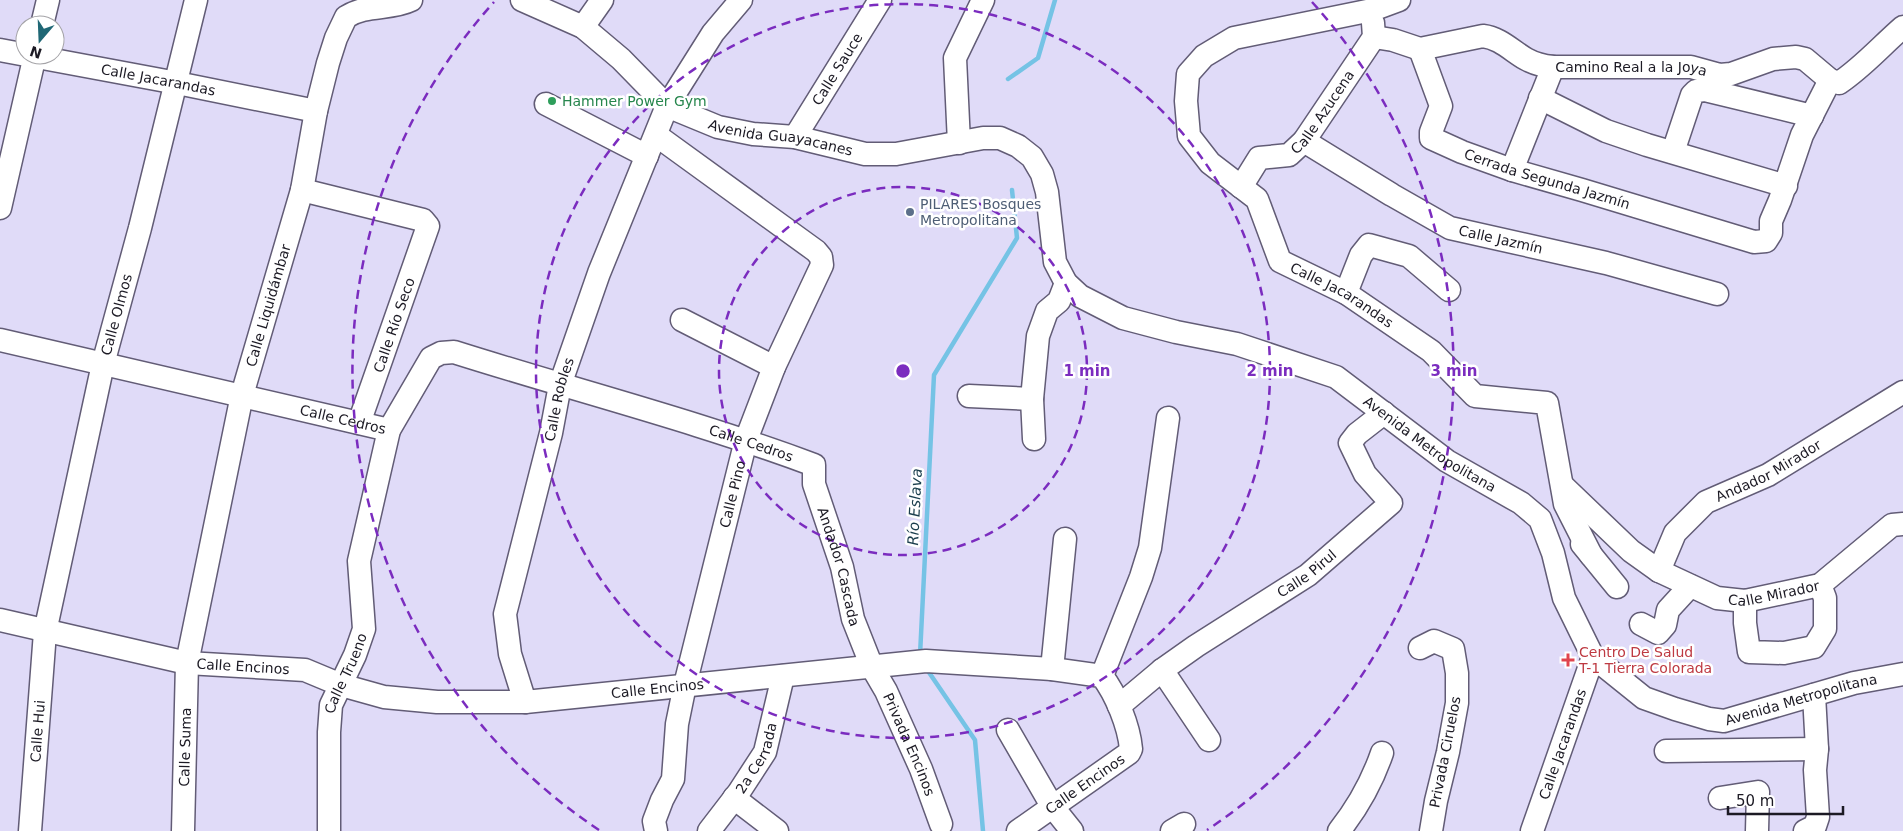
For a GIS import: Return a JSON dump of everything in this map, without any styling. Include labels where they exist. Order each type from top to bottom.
[{"type":"street","points":[[44,15],[48,0]]},
{"type":"street","name":"Calle Olmos","points":[[45,632],[103,364],[140,228],[196,0]]},
{"type":"street","name":"Calle Liquidámbar","points":[[187,663],[242,395],[302,190],[316,111],[336,38],[346,17],[364,8],[411,0]]},
{"type":"street","name":"Avenida Guayacanes","points":[[522,0],[583,27],[621,59],[667,106],[718,127],[753,134],[795,137],[865,154],[896,154],[959,143]]},
{"type":"street","points":[[583,27],[602,0]]},
{"type":"street","name":"Calle Robles","points":[[525,702],[510,654],[505,614],[551,433],[560,386],[599,273],[667,106],[713,33],[741,0]]},
{"type":"street","name":"Calle Sauce","points":[[795,137],[880,0]]},
{"type":"street","points":[[959,143],[955,58],[983,0]]},
{"type":"street","name":"Calle Jacarandas","points":[[1399,0],[1372,10],[1234,38],[1204,56],[1188,74],[1186,101],[1189,136],[1210,163],[1257,199],[1280,261],[1346,293],[1430,350],[1475,396],[1547,404],[1565,504],[1591,555]]},
{"type":"street","points":[[1372,10],[1374,37],[1393,40],[1420,49]]},
{"type":"street","points":[[1540,98],[1606,131],[1786,186],[1793,159],[1812,116],[1835,82],[1857,71],[1886,41],[1903,27]]},
{"type":"street","name":"Camino Real a la Joya","points":[[1420,49],[1483,36],[1493,37],[1528,60],[1541,66],[1691,67],[1719,84],[1731,74],[1773,59],[1796,57],[1805,59],[1835,82]]},
{"type":"street","name":"Calle Azucena","points":[[1241,187],[1259,158],[1289,155],[1304,141],[1374,37]]},
{"type":"street","name":"Cerrada Segunda Jazmín","points":[[1420,49],[1441,106],[1431,132],[1431,138],[1462,152],[1512,170],[1754,242],[1766,242],[1770,233],[1771,220],[1786,186]]},
{"type":"street","name":"Calle Jacarandas","points":[[0,50],[15,53]]},
{"type":"street","name":"Calle Jacarandas","points":[[65,62],[316,111]]},
{"type":"street","points":[[0,208],[33,65]]},
{"type":"street","points":[[1512,170],[1553,67]]},
{"type":"street","points":[[1673,152],[1692,96],[1696,91],[1706,90],[1719,84],[1812,116]]},
{"type":"street","points":[[546,104],[647,156]]},
{"type":"street","name":"Calle Pino","points":[[656,135],[816,250],[821,257],[822,265],[774,367],[746,440],[685,685],[678,724],[673,779],[654,821],[656,831]]},
{"type":"street","name":"Avenida Metropolitana","points":[[959,143],[983,138],[1000,138],[1018,146],[1032,157],[1042,174],[1047,192],[1054,262],[1066,283],[1080,296],[1123,318],[1176,332],[1237,344],[1336,377],[1447,461],[1520,503],[1540,519],[1553,553],[1564,598],[1593,657],[1644,698],[1675,709],[1724,721],[1854,683],[1903,674]]},
{"type":"street","name":"Calle Jazmín","points":[[1304,141],[1392,196],[1450,228],[1606,263],[1717,294]]},
{"type":"street","name":"Calle Río Seco","points":[[302,190],[423,220],[428,226],[359,423]]},
{"type":"street","points":[[1346,293],[1361,255],[1370,245],[1409,256],[1449,290]]},
{"type":"street","points":[[1034,439],[1032,400],[1036,352],[1046,311],[1061,298],[1066,283]]},
{"type":"street","points":[[682,320],[774,367]]},
{"type":"street","name":"Calle Cedros","points":[[3,339],[390,430],[431,358],[441,353],[454,352],[560,386],[746,440],[814,465]]},
{"type":"street","name":"Andador Mirador","points":[[1659,571],[1675,533],[1706,502],[1768,475],[1903,392]]},
{"type":"street","points":[[970,396],[1032,400]]},
{"type":"street","name":"Calle Pirul","points":[[1119,706],[1162,670],[1216,632],[1308,574],[1391,503],[1365,474],[1350,443],[1356,434],[1384,413]]},
{"type":"street","points":[[1102,676],[1141,577],[1150,548],[1168,418]]},
{"type":"street","name":"Calle Trueno","points":[[329,831],[330,704],[355,655],[364,629],[359,561],[390,430]]},
{"type":"street","name":"Andador Cascada","points":[[814,465],[814,484],[842,567],[853,620],[872,667]]},
{"type":"street","name":"Calle Mirador","points":[[1563,485],[1631,550],[1659,571],[1717,598],[1745,601],[1820,584],[1892,525],[1903,524]]},
{"type":"street","points":[[1520,503],[1536,503],[1556,513],[1617,587]]},
{"type":"street","points":[[1052,669],[1065,539]]},
{"type":"street","points":[[1745,601],[1745,623],[1749,652],[1784,653],[1814,647],[1825,628],[1825,598],[1820,584]]},
{"type":"street","points":[[1641,624],[1658,634],[1665,625],[1668,610],[1690,586]]},
{"type":"street","name":"Calle Encinos","points":[[0,620],[45,632],[187,663],[305,670],[341,685],[393,698],[437,702],[525,702],[920,661],[1052,669],[1102,676],[1119,706],[1131,743],[1129,753],[1018,831]]},
{"type":"street","name":"Calle Hui","points":[[30,831],[45,632]]},
{"type":"street","name":"Privada Ciruelos","points":[[1420,648],[1434,641],[1453,649],[1457,673],[1457,703],[1431,831]]},
{"type":"street","name":"Calle Jacarandas","points":[[1532,831],[1593,657]]},
{"type":"street","name":"Calle Suma","points":[[183,831],[187,663]]},
{"type":"street","name":"Privada Encinos","points":[[872,667],[886,691],[921,769],[941,824]]},
{"type":"street","points":[[1162,670],[1209,740]]},
{"type":"street","name":"2a Cerrada","points":[[709,831],[765,752],[783,676]]},
{"type":"street","points":[[1805,831],[1815,826],[1818,817],[1814,770],[1816,749],[1814,695]]},
{"type":"street","points":[[1701,751],[1709,718]]},
{"type":"street","points":[[1008,730],[1052,806],[1072,831]]},
{"type":"street","points":[[1666,751],[1816,749]]},
{"type":"street","points":[[1339,831],[1356,809],[1366,791],[1382,753]]},
{"type":"street","points":[[1720,798],[1758,792],[1757,831]]},
{"type":"street","points":[[734,798],[777,831]]},
{"type":"waterway","name":"Río Eslava","points":[[1008,79],[1038,58],[1055,0]]},
{"type":"waterway","name":"Río Eslava","points":[[920,655],[934,375],[1017,238],[1012,190]]},
{"type":"waterway","name":"Río Eslava","points":[[926,668],[975,740],[983,831]]},
{"type":"place","name":"Hammer Power Gym","points":[[552,101]]},
{"type":"place","name":"PILARES Bosques Metropolitana","points":[[910,212]]},
{"type":"place","name":"Centro De Salud T-1 Tierra Colorada","points":[[1568,660]]}]
